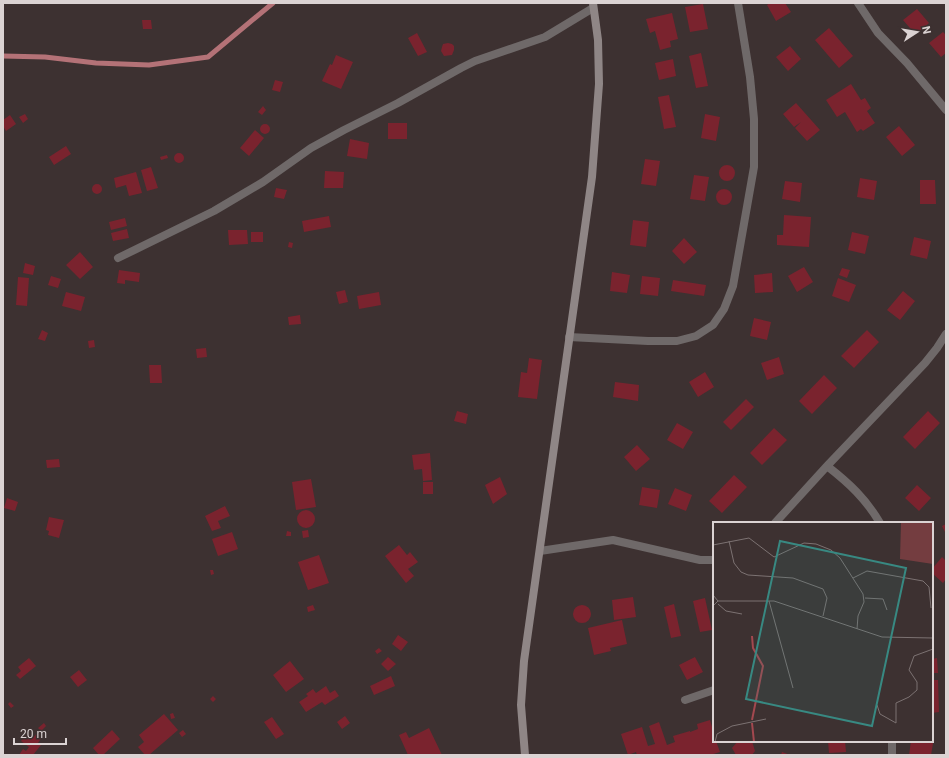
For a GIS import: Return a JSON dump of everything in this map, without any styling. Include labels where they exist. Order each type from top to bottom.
[{"type":"street","points":[[569,337],[677,341],[696,336],[713,325],[724,309],[733,286],[754,167],[754,119],[750,77],[738,3]]},
{"type":"street","points":[[858,3],[878,33],[907,63],[946,110]]},
{"type":"street","points":[[118,258],[214,210],[263,182],[311,148],[398,103],[460,68],[475,61],[545,37],[593,6],[598,40],[599,84],[592,177],[524,661],[521,705],[525,755]]},
{"type":"street","points":[[776,522],[827,466],[925,364],[946,334]]},
{"type":"street","points":[[827,466],[847,482],[862,497],[879,522]]},
{"type":"street","points":[[540,551],[612,540],[700,560],[713,560]]},
{"type":"street","points":[[685,700],[713,690]]},
{"type":"street","points":[[892,742],[892,755]]},
{"type":"building","points":[[770,3],[785,3],[791,12],[776,21],[767,5]]},
{"type":"building","points":[[703,4],[708,29],[690,32],[685,7]]},
{"type":"building","points":[[917,9],[929,23],[916,35],[903,20]]},
{"type":"building","points":[[672,13],[678,39],[670,41],[671,47],[660,50],[655,31],[650,33],[646,19]]},
{"type":"building","points":[[142,20],[151,20],[152,29],[143,29]]},
{"type":"building","points":[[829,28],[853,56],[839,68],[815,40]]},
{"type":"building","points":[[943,32],[946,35],[946,53],[941,57],[929,43]]},
{"type":"building","points":[[417,33],[427,52],[418,56],[408,38]]},
{"type":"building","points":[[448,43],[454,46],[454,50],[452,55],[444,56],[441,51],[442,47],[443,44]]},
{"type":"building","points":[[790,46],[801,59],[788,71],[776,57]]},
{"type":"building","points":[[701,53],[708,86],[696,88],[689,56]]},
{"type":"building","points":[[336,55],[353,62],[341,89],[322,81],[330,64],[332,65]]},
{"type":"building","points":[[673,59],[676,76],[659,80],[655,63]]},
{"type":"building","points":[[275,80],[283,82],[280,92],[272,90]]},
{"type":"building","points":[[851,84],[861,100],[865,98],[871,108],[867,111],[875,123],[863,131],[861,129],[857,132],[845,112],[837,117],[826,100]]},
{"type":"building","points":[[669,95],[676,127],[664,129],[658,97]]},
{"type":"building","points":[[796,103],[820,130],[807,141],[795,128],[801,122],[794,127],[783,114]]},
{"type":"building","points":[[263,106],[266,110],[262,115],[258,112]]},
{"type":"building","points":[[25,114],[28,119],[23,123],[19,117]]},
{"type":"building","points":[[705,114],[720,117],[716,141],[701,138]]},
{"type":"building","points":[[10,115],[16,124],[6,131],[3,126],[3,120]]},
{"type":"building","points":[[388,123],[407,123],[407,139],[388,139]]},
{"type":"building","points":[[263,124],[267,124],[269,125],[269,133],[263,134],[260,131],[260,127]]},
{"type":"building","points":[[899,126],[915,145],[902,156],[886,137]]},
{"type":"building","points":[[255,130],[264,138],[249,156],[240,148]]},
{"type":"building","points":[[350,139],[369,143],[367,159],[347,156]]},
{"type":"building","points":[[66,146],[71,154],[54,165],[49,157]]},
{"type":"building","points":[[177,153],[181,153],[184,158],[181,163],[177,163],[174,160],[174,156]]},
{"type":"building","points":[[167,155],[168,158],[161,160],[160,157]]},
{"type":"building","points":[[645,159],[660,161],[656,186],[641,184]]},
{"type":"building","points":[[724,165],[730,165],[735,170],[733,179],[730,181],[724,181],[719,176],[719,170]]},
{"type":"building","points":[[151,167],[158,188],[147,191],[141,170]]},
{"type":"building","points":[[325,171],[344,172],[343,188],[324,188]]},
{"type":"building","points":[[136,172],[142,193],[129,196],[126,185],[116,188],[114,178]]},
{"type":"building","points":[[694,175],[709,177],[705,201],[690,199]]},
{"type":"building","points":[[860,178],[877,181],[874,200],[857,197]]},
{"type":"building","points":[[920,180],[935,180],[936,204],[920,204]]},
{"type":"building","points":[[785,181],[802,183],[800,202],[782,199]]},
{"type":"building","points":[[95,184],[99,184],[102,189],[99,194],[95,194],[92,191],[92,187]]},
{"type":"building","points":[[276,188],[287,190],[284,199],[274,197]]},
{"type":"building","points":[[721,189],[727,189],[732,194],[730,203],[727,205],[721,205],[716,200],[716,194]]},
{"type":"building","points":[[784,215],[811,217],[809,247],[777,245],[777,235],[783,235]]},
{"type":"building","points":[[329,216],[331,227],[304,232],[302,221]]},
{"type":"building","points":[[125,218],[127,226],[111,230],[109,222]]},
{"type":"building","points":[[633,220],[649,222],[646,247],[630,245]]},
{"type":"building","points":[[127,229],[129,238],[113,241],[111,233]]},
{"type":"building","points":[[228,230],[247,230],[248,244],[229,245]]},
{"type":"building","points":[[251,232],[263,232],[263,242],[251,242]]},
{"type":"building","points":[[852,232],[869,236],[865,254],[848,250]]},
{"type":"building","points":[[914,237],[931,241],[927,259],[910,255]]},
{"type":"building","points":[[684,238],[697,252],[684,264],[672,251]]},
{"type":"building","points":[[289,242],[293,243],[292,248],[288,247]]},
{"type":"building","points":[[80,252],[93,267],[80,279],[66,265]]},
{"type":"building","points":[[25,263],[35,266],[33,275],[23,273]]},
{"type":"building","points":[[804,267],[813,282],[797,292],[788,276]]},
{"type":"building","points":[[842,268],[850,270],[847,278],[839,275]]},
{"type":"building","points":[[119,270],[140,273],[139,282],[125,280],[125,284],[117,283]]},
{"type":"building","points":[[612,272],[630,275],[627,293],[610,291]]},
{"type":"building","points":[[772,273],[773,292],[755,293],[754,275]]},
{"type":"building","points":[[51,276],[61,279],[58,288],[48,285]]},
{"type":"building","points":[[642,276],[660,278],[658,296],[640,294]]},
{"type":"building","points":[[18,277],[29,278],[27,306],[16,305]]},
{"type":"building","points":[[838,278],[856,285],[849,302],[832,296]]},
{"type":"building","points":[[673,280],[706,285],[704,296],[671,291]]},
{"type":"building","points":[[345,290],[348,302],[339,304],[336,292]]},
{"type":"building","points":[[903,291],[915,301],[900,320],[887,310]]},
{"type":"building","points":[[66,292],[85,297],[81,311],[62,306]]},
{"type":"building","points":[[379,292],[381,305],[359,309],[357,296]]},
{"type":"building","points":[[300,315],[301,324],[289,325],[288,317]]},
{"type":"building","points":[[754,318],[771,322],[767,340],[750,336]]},
{"type":"building","points":[[42,330],[48,333],[45,341],[38,339]]},
{"type":"building","points":[[867,330],[879,342],[854,368],[841,356]]},
{"type":"building","points":[[94,340],[95,347],[89,348],[88,341]]},
{"type":"building","points":[[206,348],[207,357],[197,358],[196,349]]},
{"type":"building","points":[[779,357],[784,374],[767,380],[761,363]]},
{"type":"building","points":[[529,358],[542,360],[537,399],[518,397],[521,372],[527,373]]},
{"type":"building","points":[[149,365],[161,365],[162,383],[150,383]]},
{"type":"building","points":[[705,372],[714,387],[698,397],[689,382]]},
{"type":"building","points":[[824,375],[837,388],[812,414],[799,401]]},
{"type":"building","points":[[615,382],[639,385],[638,401],[613,397]]},
{"type":"building","points":[[746,399],[754,407],[731,430],[723,422]]},
{"type":"building","points":[[457,411],[468,414],[466,424],[454,421]]},
{"type":"building","points":[[928,411],[940,423],[915,449],[903,437]]},
{"type":"building","points":[[677,423],[693,432],[683,449],[667,440]]},
{"type":"building","points":[[774,428],[787,440],[762,465],[750,453]]},
{"type":"building","points":[[637,445],[650,459],[636,471],[624,457]]},
{"type":"building","points":[[430,453],[432,480],[423,481],[422,469],[414,470],[412,455]]},
{"type":"building","points":[[59,459],[60,467],[47,468],[46,460]]},
{"type":"building","points":[[734,475],[747,487],[722,513],[709,501]]},
{"type":"building","points":[[500,477],[507,494],[493,504],[485,485]]},
{"type":"building","points":[[311,479],[316,507],[296,510],[292,482]]},
{"type":"building","points":[[423,482],[433,482],[433,494],[423,494]]},
{"type":"building","points":[[917,485],[931,498],[919,511],[905,498]]},
{"type":"building","points":[[642,487],[660,490],[657,508],[639,505]]},
{"type":"building","points":[[675,488],[692,495],[686,511],[668,504]]},
{"type":"building","points":[[7,498],[18,502],[15,511],[4,508]]},
{"type":"building","points":[[225,506],[230,516],[218,521],[221,528],[212,531],[205,516]]},
{"type":"building","points":[[302,510],[310,510],[315,515],[313,526],[310,528],[302,528],[297,523],[297,515]]},
{"type":"building","points":[[49,517],[64,520],[59,538],[48,535],[49,531],[46,530]]},
{"type":"building","points":[[946,524],[946,534],[942,526]]},
{"type":"building","points":[[308,530],[309,537],[303,538],[302,531]]},
{"type":"building","points":[[287,531],[291,532],[291,536],[286,536]]},
{"type":"building","points":[[232,532],[238,549],[218,556],[212,539]]},
{"type":"building","points":[[399,545],[407,555],[410,552],[418,562],[408,569],[414,576],[406,583],[385,556]]},
{"type":"building","points":[[319,555],[329,583],[308,590],[298,562]]},
{"type":"building","points":[[942,557],[946,561],[946,579],[943,583],[933,574],[933,568]]},
{"type":"building","points":[[210,570],[213,570],[214,574],[211,575]]},
{"type":"building","points":[[633,597],[636,617],[614,620],[612,600]]},
{"type":"building","points":[[705,598],[712,630],[700,632],[693,601]]},
{"type":"building","points":[[674,604],[681,636],[671,638],[664,607]]},
{"type":"building","points":[[313,605],[315,610],[308,612],[307,607]]},
{"type":"building","points":[[578,605],[586,605],[591,610],[589,621],[586,623],[578,623],[573,618],[573,610]]},
{"type":"building","points":[[622,620],[627,644],[610,648],[611,651],[594,655],[588,628]]},
{"type":"building","points":[[398,635],[408,642],[401,651],[392,644]]},
{"type":"building","points":[[379,648],[382,651],[377,654],[375,651]]},
{"type":"building","points":[[388,657],[396,664],[388,671],[381,664]]},
{"type":"building","points":[[695,657],[703,672],[687,680],[679,665]]},
{"type":"building","points":[[29,658],[36,666],[20,679],[16,675],[21,671],[18,667]]},
{"type":"building","points":[[937,658],[938,673],[933,673],[933,659]]},
{"type":"building","points":[[290,661],[304,679],[286,692],[273,675]]},
{"type":"building","points":[[79,670],[87,680],[78,687],[70,677]]},
{"type":"building","points":[[391,676],[395,686],[374,695],[370,686]]},
{"type":"building","points":[[933,680],[938,680],[939,712],[933,713]]},
{"type":"building","points":[[326,686],[330,693],[335,690],[339,696],[325,705],[322,702],[306,712],[299,702],[308,696],[306,694],[313,689],[316,693]]},
{"type":"building","points":[[213,696],[216,699],[213,702],[210,699]]},
{"type":"building","points":[[10,702],[14,706],[11,708],[8,704]]},
{"type":"building","points":[[173,713],[175,718],[171,719],[170,714]]},
{"type":"building","points":[[164,714],[178,730],[149,755],[145,755],[138,747],[144,742],[139,735]]},
{"type":"building","points":[[345,716],[350,723],[342,729],[337,722]]},
{"type":"building","points":[[272,717],[284,734],[276,739],[264,722]]},
{"type":"building","points":[[710,720],[713,730],[713,742],[716,742],[720,752],[710,755],[637,755],[636,752],[628,755],[621,734],[642,727],[648,746],[655,744],[649,726],[659,722],[667,745],[675,742],[673,736],[698,729],[697,724]]},
{"type":"building","points":[[44,723],[46,726],[41,731],[38,728]]},
{"type":"building","points":[[429,728],[442,755],[408,755],[399,735],[406,732],[409,738]]},
{"type":"building","points":[[112,730],[120,739],[103,755],[99,755],[93,748]]},
{"type":"building","points":[[183,730],[186,734],[182,737],[179,733]]},
{"type":"building","points":[[37,733],[42,737],[38,743],[41,745],[33,755],[19,755],[23,749],[26,751],[29,747],[21,741],[27,734],[33,738]]},
{"type":"building","points":[[934,738],[931,755],[909,755],[911,742],[933,742]]},
{"type":"building","points":[[737,742],[752,742],[755,751],[752,755],[736,755],[732,748]]},
{"type":"building","points":[[828,742],[845,742],[846,752],[829,753]]},
{"type":"building","points":[[782,752],[790,755],[781,755]]},
{"type":"waterway","points":[[3,56],[45,57],[96,63],[149,65],[208,57],[273,3]]}]
